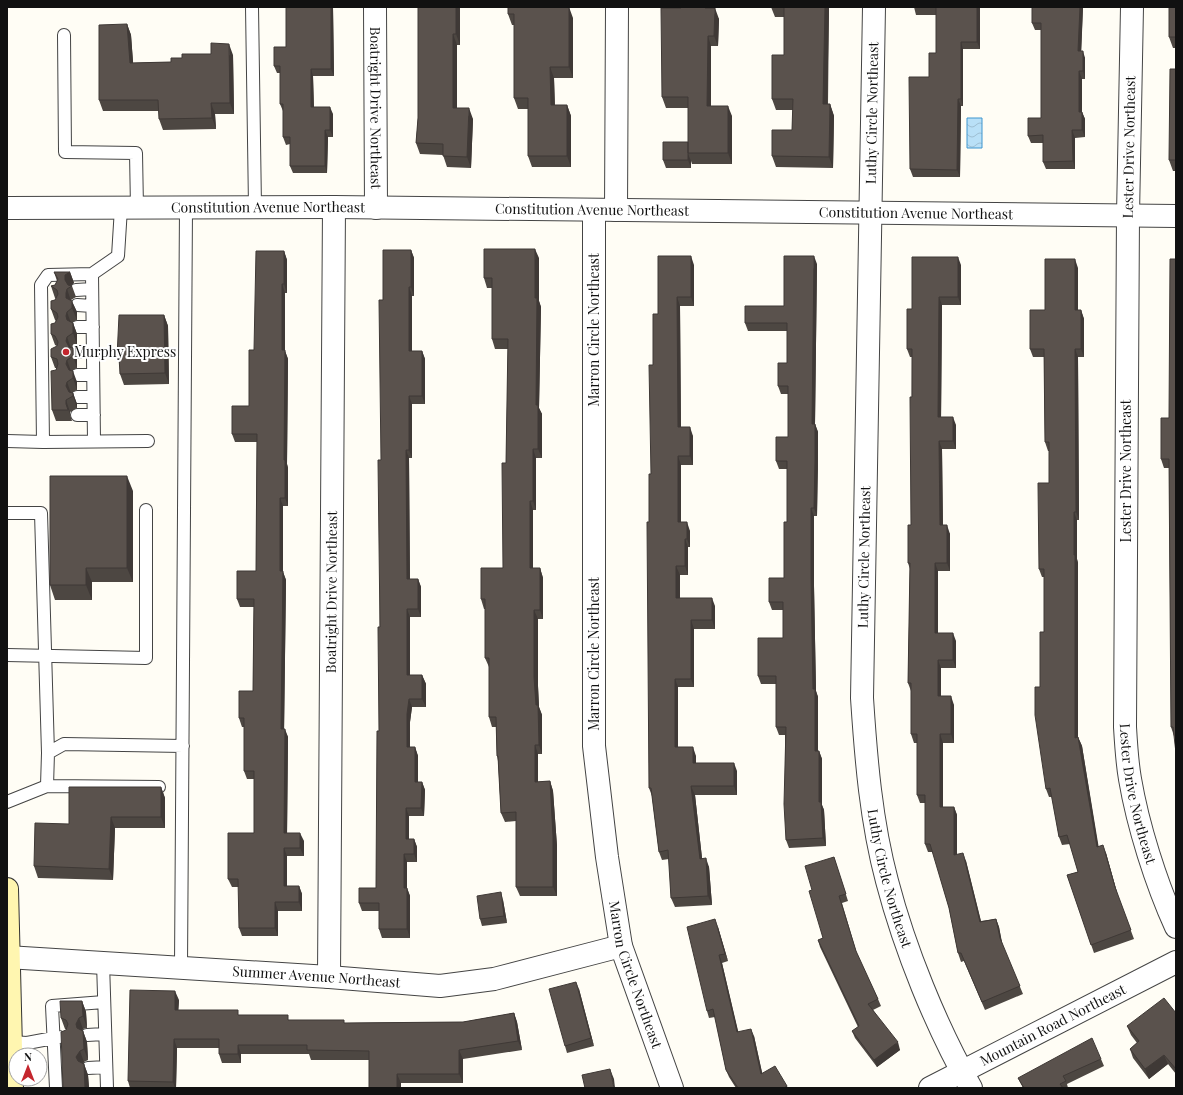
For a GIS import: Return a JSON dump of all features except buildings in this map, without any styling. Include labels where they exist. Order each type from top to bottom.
[{"type":"main road","points":[[7,889],[12,1088]]},
{"type":"street","name":"Boatright Drive Northeast","points":[[375,7],[376,208]]},
{"type":"street","points":[[616,210],[618,7]]},
{"type":"street","name":"Luthy Circle Northeast","points":[[874,7],[862,698],[866,756],[874,820],[891,895],[907,948],[966,1080]]},
{"type":"street","name":"Lester Drive Northeast","points":[[1132,7],[1128,215],[1125,727],[1130,778],[1140,824],[1168,910],[1176,927]]},
{"type":"street","name":"Constitution Avenue Northeast","points":[[7,208],[334,207],[1176,216]]},
{"type":"street","name":"Boatright Drive Northeast","points":[[329,977],[334,207]]},
{"type":"street","name":"Marron Circle Northeast","points":[[594,210],[594,746],[607,857],[621,946],[672,1088]]},
{"type":"street","name":"Summer Avenue Northeast","points":[[8,957],[181,967],[440,986],[494,978],[621,946]]},
{"type":"street","name":"Mountain Road Northeast","points":[[930,1088],[966,1080],[1176,962]]},
{"type":"lane","points":[[252,7],[255,207]]},
{"type":"lane","points":[[44,442],[41,285],[48,275],[92,274],[118,256],[129,208],[136,153],[65,152],[64,35]]},
{"type":"lane","points":[[181,967],[186,208]]},
{"type":"lane","points":[[92,274],[94,441]]},
{"type":"lane","points":[[76,290],[92,289]]},
{"type":"lane","points":[[41,290],[55,290]]},
{"type":"lane","points":[[42,304],[55,305]]},
{"type":"lane","points":[[76,305],[92,306]]},
{"type":"lane","points":[[76,327],[93,327]]},
{"type":"lane","points":[[42,328],[55,328]]},
{"type":"lane","points":[[42,352],[55,353]]},
{"type":"lane","points":[[77,352],[93,352]]},
{"type":"lane","points":[[77,376],[93,375]]},
{"type":"lane","points":[[43,376],[55,376]]},
{"type":"lane","points":[[43,398],[55,397]]},
{"type":"lane","points":[[77,397],[93,397]]},
{"type":"lane","points":[[43,416],[56,415]]},
{"type":"lane","points":[[77,415],[94,415]]},
{"type":"lane","points":[[7,441],[44,442],[148,440]]},
{"type":"lane","points":[[7,655],[146,658],[146,510]]},
{"type":"lane","points":[[7,513],[40,513],[48,753],[47,786]]},
{"type":"lane","points":[[48,753],[64,744],[183,746]]},
{"type":"lane","points":[[7,802],[47,786],[159,787]]},
{"type":"lane","points":[[103,963],[104,1034],[107,1088]]},
{"type":"lane","points":[[56,1088],[60,1069],[59,1037],[52,1006],[104,1002]]},
{"type":"lane","points":[[87,1035],[104,1034]]},
{"type":"lane","points":[[11,1042],[27,1043],[59,1037]]},
{"type":"lane","points":[[88,1068],[106,1067]]},
{"type":"water","points":[[967,118],[982,118],[982,148],[967,148]]},
{"type":"place","name":"Murphy Express","points":[[66,352]]}]
